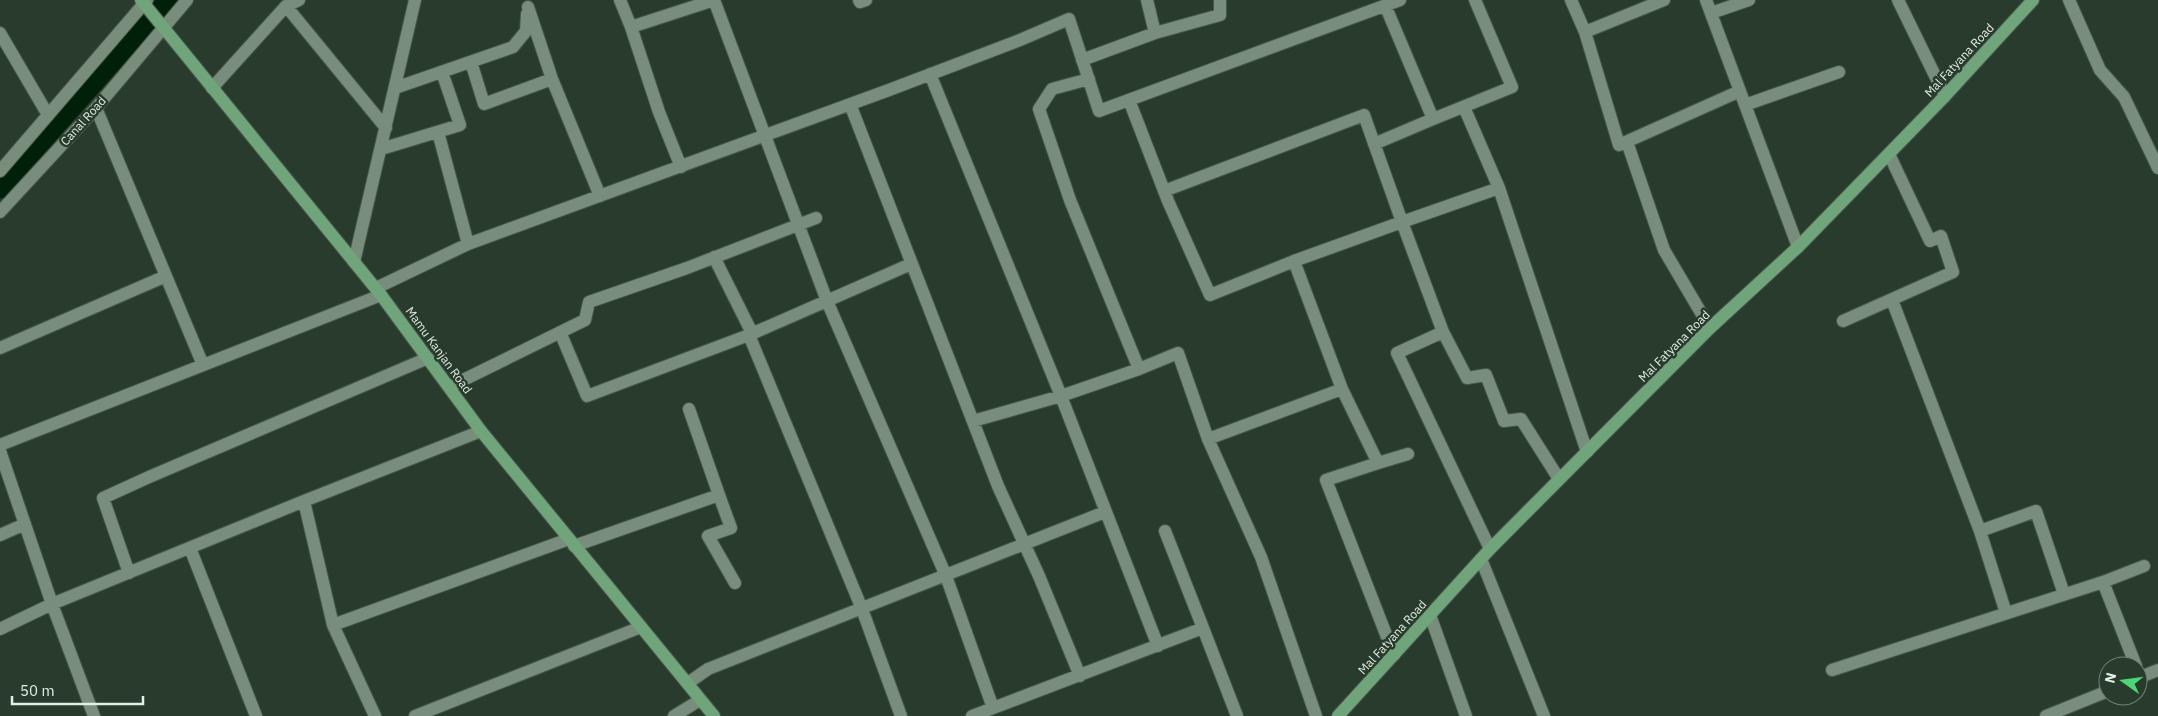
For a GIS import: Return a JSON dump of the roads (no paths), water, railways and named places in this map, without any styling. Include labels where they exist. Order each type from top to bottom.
[{"type":"main road","name":"Mal Fatyana Road","points":[[1338,716],[1490,549],[1710,328],[1798,247],[1945,96],[2033,0]]},
{"type":"main road","name":"Mamu Kanjan Road","points":[[145,3],[163,28],[379,292],[480,431],[714,716]]},
{"type":"street","name":"Canal Road","points":[[0,212],[96,108],[187,0]]},
{"type":"street","points":[[212,88],[286,6],[299,0]]},
{"type":"street","points":[[354,262],[415,0]]},
{"type":"street","points":[[620,0],[631,27],[659,112],[681,166]]},
{"type":"street","points":[[631,27],[714,0],[827,301],[946,576],[993,708]]},
{"type":"street","points":[[859,0],[860,2],[866,0]]},
{"type":"street","points":[[1147,0],[1155,33]]},
{"type":"street","points":[[1082,60],[1155,33],[1220,16],[1220,0]]},
{"type":"street","points":[[1374,144],[1512,87],[1475,0]]},
{"type":"street","points":[[1571,0],[1585,32],[1619,145],[1740,91]]},
{"type":"street","points":[[1585,32],[1664,0]]},
{"type":"street","points":[[1706,0],[1798,247]]},
{"type":"street","points":[[1711,13],[1749,0]]},
{"type":"street","points":[[1898,0],[1945,96]]},
{"type":"street","points":[[2070,0],[2100,70],[2124,97],[2158,168]]},
{"type":"street","points":[[0,445],[203,365],[379,292],[468,244],[850,104],[1020,40],[1069,19],[1099,111],[1329,28],[1390,2],[1433,119]]},
{"type":"street","points":[[0,172],[145,3]]},
{"type":"street","points":[[395,88],[513,47],[526,31],[527,4]]},
{"type":"street","points":[[527,4],[552,79],[600,196]]},
{"type":"street","points":[[286,6],[386,128]]},
{"type":"street","points":[[1,37],[48,115]]},
{"type":"street","points":[[471,62],[484,104],[552,79]]},
{"type":"street","points":[[381,149],[460,125],[442,72]]},
{"type":"street","points":[[1745,105],[1839,72]]},
{"type":"street","points":[[930,74],[1061,396],[1158,646]]},
{"type":"street","points":[[1089,80],[1052,90],[1040,109],[1070,200],[1139,369]]},
{"type":"street","points":[[1129,100],[1164,191],[1210,295],[1294,261],[1499,188]]},
{"type":"street","points":[[850,104],[998,486],[1080,676]]},
{"type":"street","points":[[1464,107],[1499,188],[1587,452]]},
{"type":"street","points":[[96,108],[203,365]]},
{"type":"street","points":[[1164,191],[1364,115],[1442,332],[1467,378],[1486,375],[1504,421],[1521,419],[1558,479]]},
{"type":"street","points":[[438,132],[468,244]]},
{"type":"street","points":[[1627,142],[1664,250],[1710,328]]},
{"type":"street","points":[[1843,321],[1953,272],[1941,236],[1930,241],[1889,154]]},
{"type":"street","points":[[449,387],[585,320],[589,302],[816,218]]},
{"type":"street","points":[[714,257],[750,334],[862,609],[901,716]]},
{"type":"street","points":[[1294,261],[1342,389],[1378,463]]},
{"type":"street","points":[[560,332],[587,396],[750,334],[912,264]]},
{"type":"street","points":[[0,348],[166,276]]},
{"type":"street","points":[[1892,300],[1980,531],[2006,613]]},
{"type":"street","points":[[1442,332],[1398,353],[1490,549]]},
{"type":"street","points":[[973,421],[1061,396],[1139,369],[1178,353],[1208,439],[1261,557],[1316,716]]},
{"type":"street","points":[[129,573],[103,498],[428,358]]},
{"type":"street","points":[[1208,439],[1342,389]]},
{"type":"street","points":[[689,409],[731,528],[708,536],[735,583]]},
{"type":"street","points":[[0,629],[52,604],[304,500],[480,431]]},
{"type":"street","points":[[0,452],[52,604],[94,716]]},
{"type":"street","points":[[1394,655],[1326,480],[1408,454]]},
{"type":"street","points":[[334,625],[572,542],[719,495]]},
{"type":"street","points":[[304,500],[334,625],[375,716]]},
{"type":"street","points":[[1980,531],[2036,511],[2064,594]]},
{"type":"street","points":[[688,684],[708,669],[1105,512]]},
{"type":"street","points":[[0,535],[25,524]]},
{"type":"street","points":[[1165,531],[1203,628],[1233,715]]},
{"type":"street","points":[[190,548],[256,716]]},
{"type":"street","points":[[1481,559],[1544,716]]},
{"type":"street","points":[[1832,670],[2103,582],[2144,566]]},
{"type":"street","points":[[2103,582],[2131,656]]},
{"type":"street","points":[[1430,615],[1466,716]]},
{"type":"street","points":[[415,716],[641,627]]},
{"type":"street","points":[[972,716],[1203,628]]},
{"type":"street","points":[[2046,716],[2098,695]]},
{"type":"street","points":[[674,716],[700,700]]},
{"type":"waterway","points":[[0,189],[168,0]]}]
